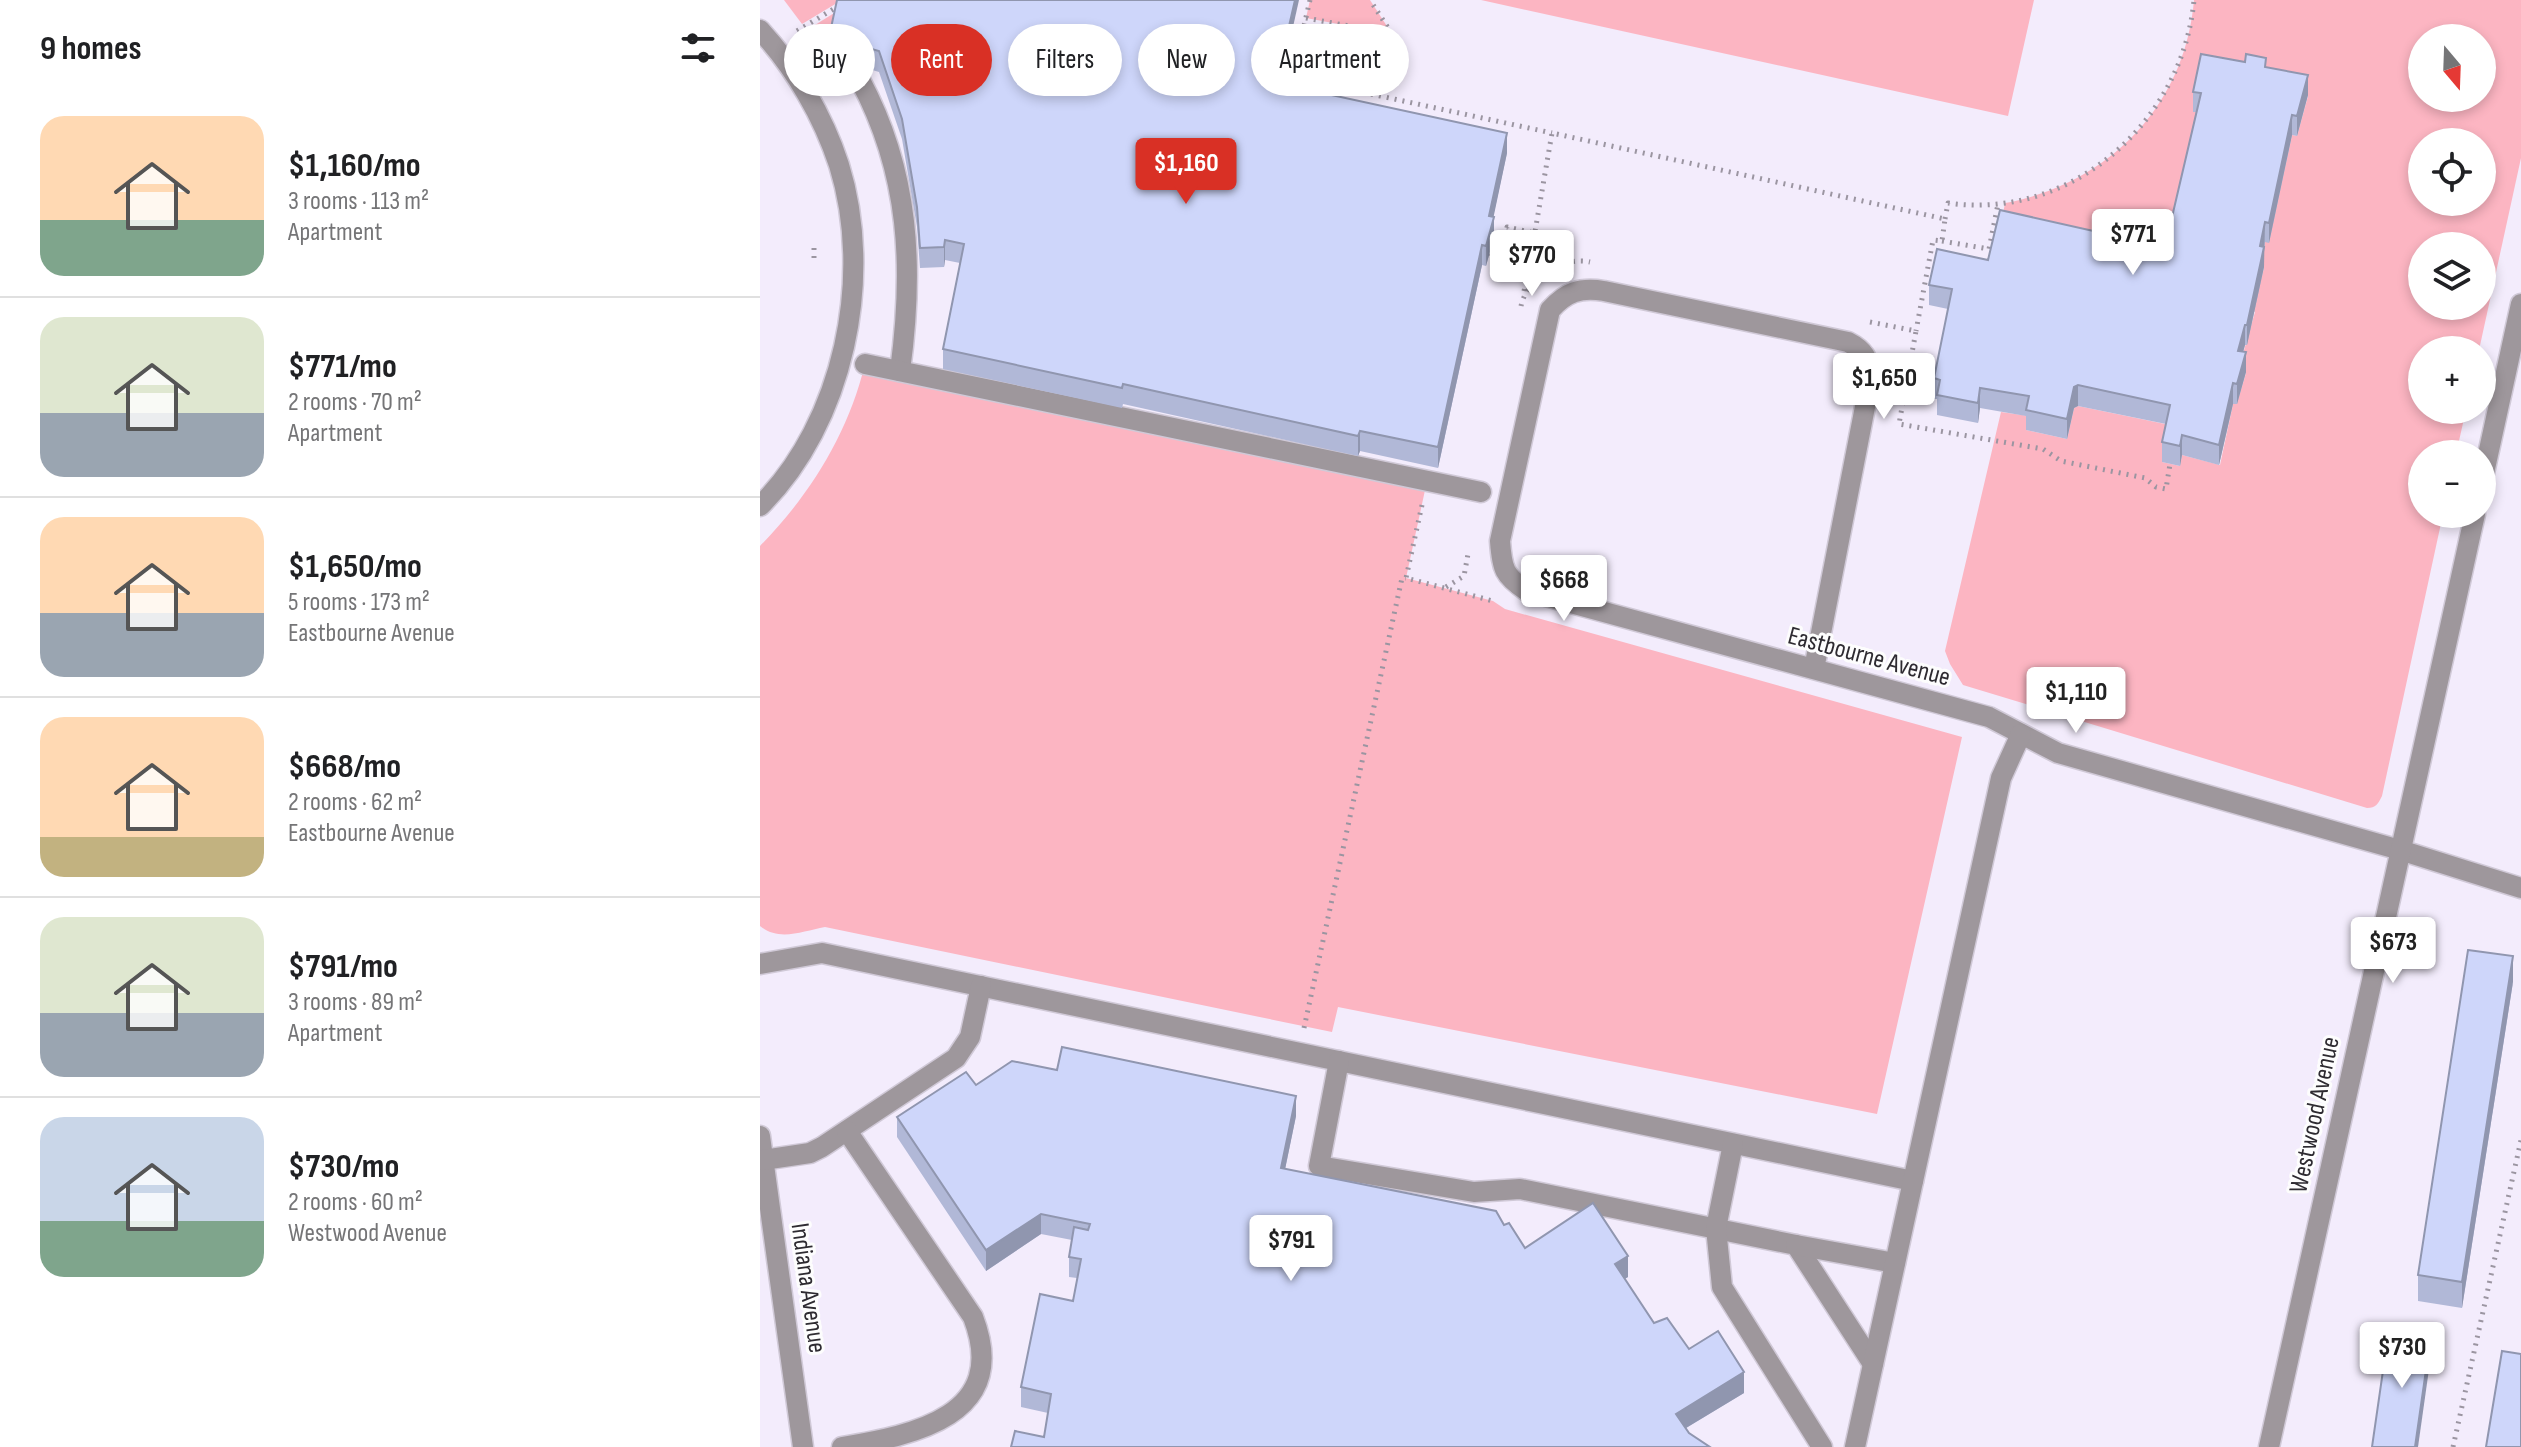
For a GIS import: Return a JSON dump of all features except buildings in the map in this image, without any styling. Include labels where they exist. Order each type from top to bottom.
[{"type":"street","points":[[760,30],[779,51],[823,124],[840,167],[853,257],[852,308],[830,394],[802,452],[760,506]]},
{"type":"street","points":[[867,96],[889,143],[904,218],[907,317],[900,371]]},
{"type":"street","name":"Eastbourne Avenue","points":[[1814,669],[1871,376],[1868,359],[1861,348],[1848,342],[1604,291],[1586,288],[1572,292],[1550,310],[1500,541],[1501,561],[1508,579],[1527,591],[1989,717],[2058,753],[2400,850],[2521,888]]},
{"type":"street","points":[[2496,440],[2511,393],[2521,304]]},
{"type":"street","points":[[865,364],[1481,492]]},
{"type":"street","name":"Westwood Avenue","points":[[2269,1447],[2472,528]]},
{"type":"street","points":[[1855,1447],[2001,778],[2021,734]]},
{"type":"street","points":[[760,964],[822,953],[1913,1181]]},
{"type":"street","points":[[763,1160],[810,1153],[956,1058],[970,1037],[981,986]]},
{"type":"street","points":[[1339,1061],[1319,1166],[1474,1192],[1520,1189],[1895,1263]]},
{"type":"street","points":[[842,1447],[909,1434],[945,1419],[961,1404],[974,1385],[981,1361],[981,1340],[973,1317],[847,1131]]},
{"type":"street","name":"Indiana Avenue","points":[[760,1136],[803,1447]]},
{"type":"street","points":[[1733,1144],[1716,1228],[1722,1287],[1822,1447]]},
{"type":"street","points":[[1796,1245],[1873,1364]]},
{"type":"path","points":[[1310,0],[1292,77],[1945,219]]},
{"type":"path","points":[[1306,18],[1392,34],[1370,0]]},
{"type":"path","points":[[1942,241],[1948,203],[1998,204],[2028,199],[2083,177],[2122,148],[2149,117],[2178,67],[2185,49],[2194,0]]},
{"type":"path","points":[[809,24],[840,5]]},
{"type":"path","points":[[1520,311],[1552,133]]},
{"type":"path","points":[[1998,204],[1989,249],[1933,240],[1899,424],[2043,449],[2061,461],[2145,478],[2156,487],[2166,489],[2170,464]]},
{"type":"path","points":[[1499,259],[1507,227],[1534,233]]},
{"type":"path","points":[[814,248],[814,260]]},
{"type":"path","points":[[1531,251],[1598,263]]},
{"type":"path","points":[[1490,253],[1527,278]]},
{"type":"path","points":[[1523,296],[1540,277],[1554,268],[1568,261],[1583,260]]},
{"type":"path","points":[[1855,318],[1916,331]]},
{"type":"path","points":[[1406,578],[1427,481]]},
{"type":"path","points":[[1442,588],[1464,576],[1468,554]]},
{"type":"path","points":[[1304,1028],[1402,578],[1493,601]]},
{"type":"path","points":[[2453,1447],[2521,1140]]},
{"type":"shaded area","points":[[784,0],[842,0],[802,24]]},
{"type":"shaded area","points":[[1310,0],[1370,0],[1386,24],[1338,24],[1306,18]]},
{"type":"shaded area","points":[[1481,0],[2034,0],[2008,116]]},
{"type":"shaded area","points":[[2194,0],[2521,0],[2521,158],[2496,272],[2496,232],[2408,232],[2408,320],[2486,320],[2482,336],[2408,336],[2408,424],[2463,424],[2459,440],[2408,440],[2408,528],[2440,528],[2382,796],[2373,807],[2367,808],[1963,685],[1945,651],[2001,412],[2029,416],[2026,430],[2067,439],[2074,408],[2078,406],[2170,425],[2162,462],[2180,466],[2182,455],[2220,465],[2233,404],[2237,403],[2246,373],[2238,371],[2255,312],[2264,268],[2260,266],[2265,242],[2269,242],[2292,135],[2297,136],[2308,96],[2265,87],[2266,78],[2247,74],[2245,82],[2201,74],[2193,111],[2201,113],[2165,267],[2000,230],[2005,203],[2042,193],[2077,178],[2108,158],[2135,134],[2157,106],[2175,74],[2188,38]]},
{"type":"shaded area","points":[[839,10],[836,24],[817,24]]},
{"type":"shaded area","points":[[865,364],[1427,481],[1406,578],[1493,601],[1505,609],[1962,737],[1877,1114],[1338,1007],[1332,1032],[825,927],[783,934],[767,931],[760,926],[760,546],[795,506],[825,462],[848,415]]}]
